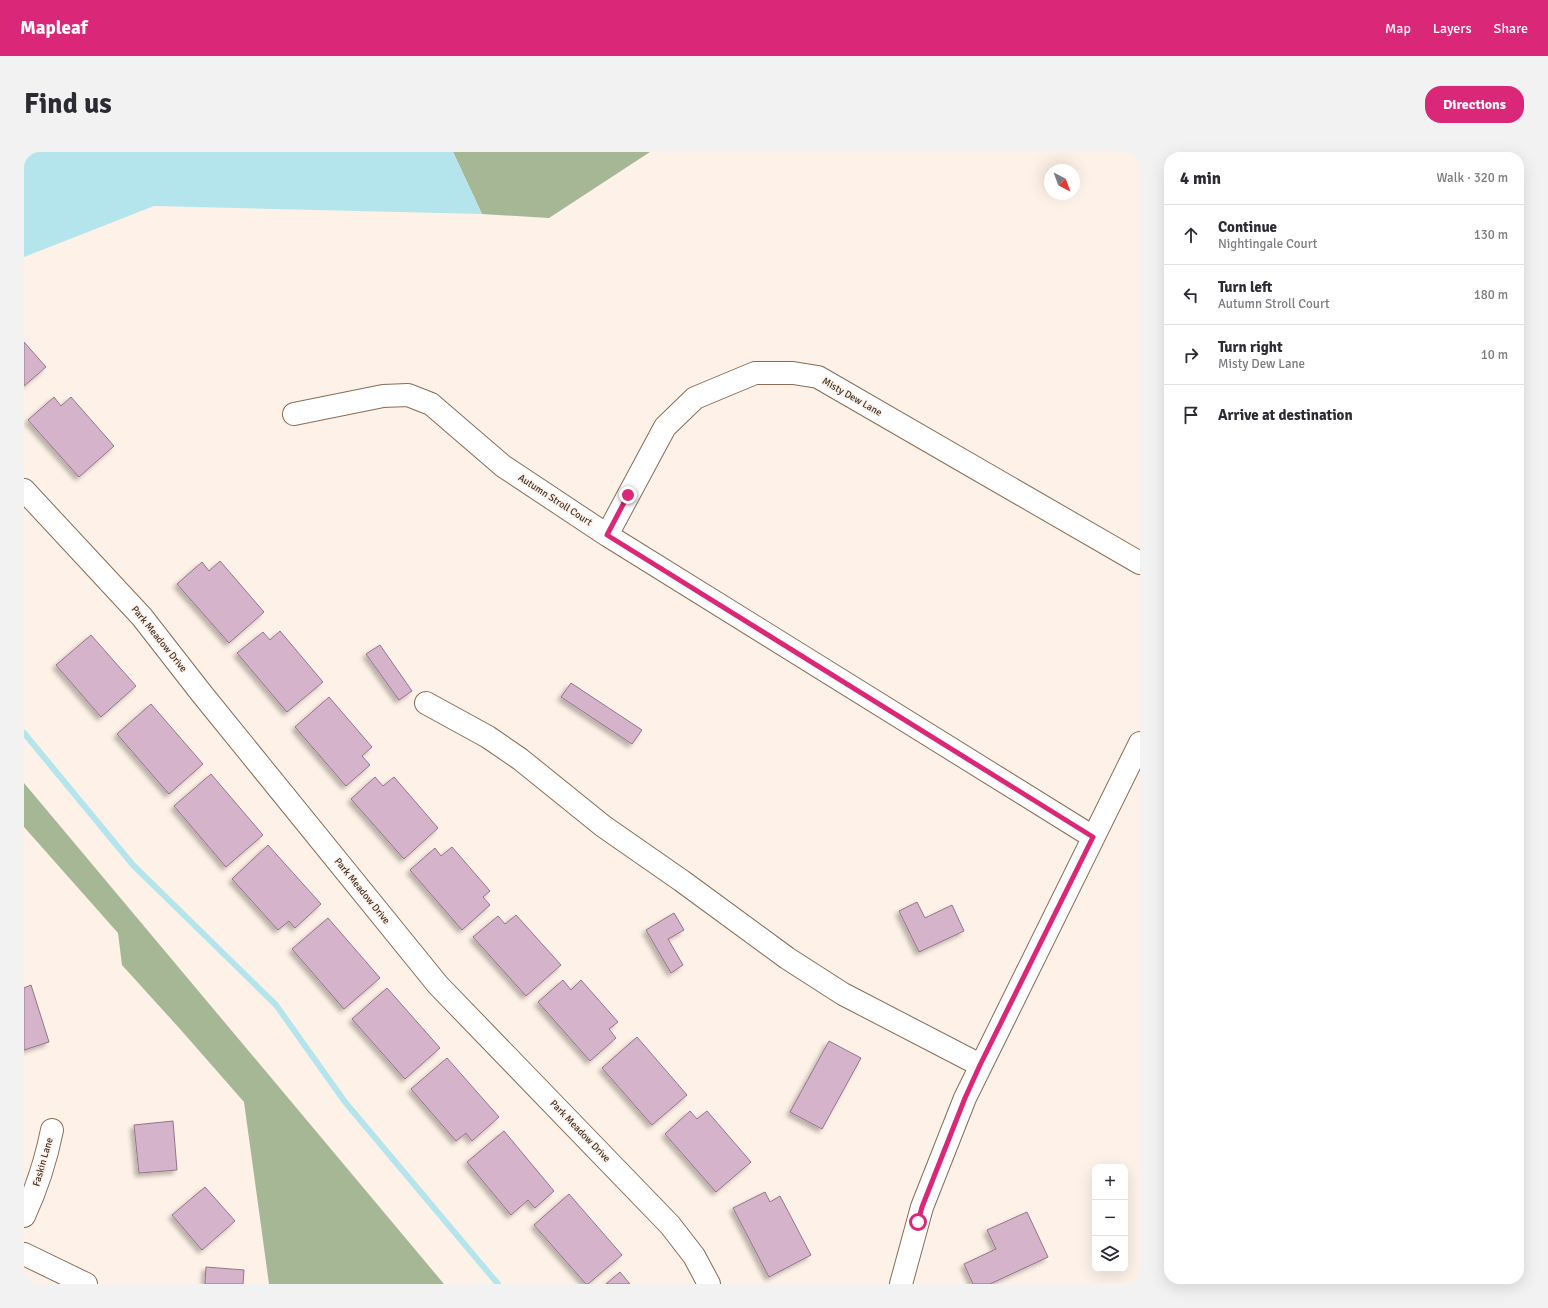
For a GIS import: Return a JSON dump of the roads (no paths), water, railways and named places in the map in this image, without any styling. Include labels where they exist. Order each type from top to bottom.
[{"type":"street","name":"Misty Dew Lane","points":[[607,535],[665,427],[695,398],[755,373],[793,373],[818,377],[1140,563]]},
{"type":"street","name":"Autumn Stroll Court","points":[[294,414],[383,396],[408,395],[431,404],[503,466],[607,535],[1093,837]]},
{"type":"street","name":"Park Meadow Drive","points":[[24,490],[142,617],[202,694],[438,985],[670,1225],[694,1256],[709,1284]]},
{"type":"street","points":[[426,703],[488,737],[520,759],[603,826],[682,881],[787,958],[843,994],[980,1065]]},
{"type":"street","points":[[902,1284],[922,1207],[965,1098],[1140,743]]},
{"type":"street","name":"Faskin Lane","points":[[24,1216],[40,1179],[52,1130]]},
{"type":"street","points":[[24,1254],[86,1284]]},
{"type":"water","points":[[24,152],[453,152],[482,214],[154,206],[24,257]]},
{"type":"waterway","points":[[24,733],[133,865],[276,1005],[345,1102],[498,1284]]}]
